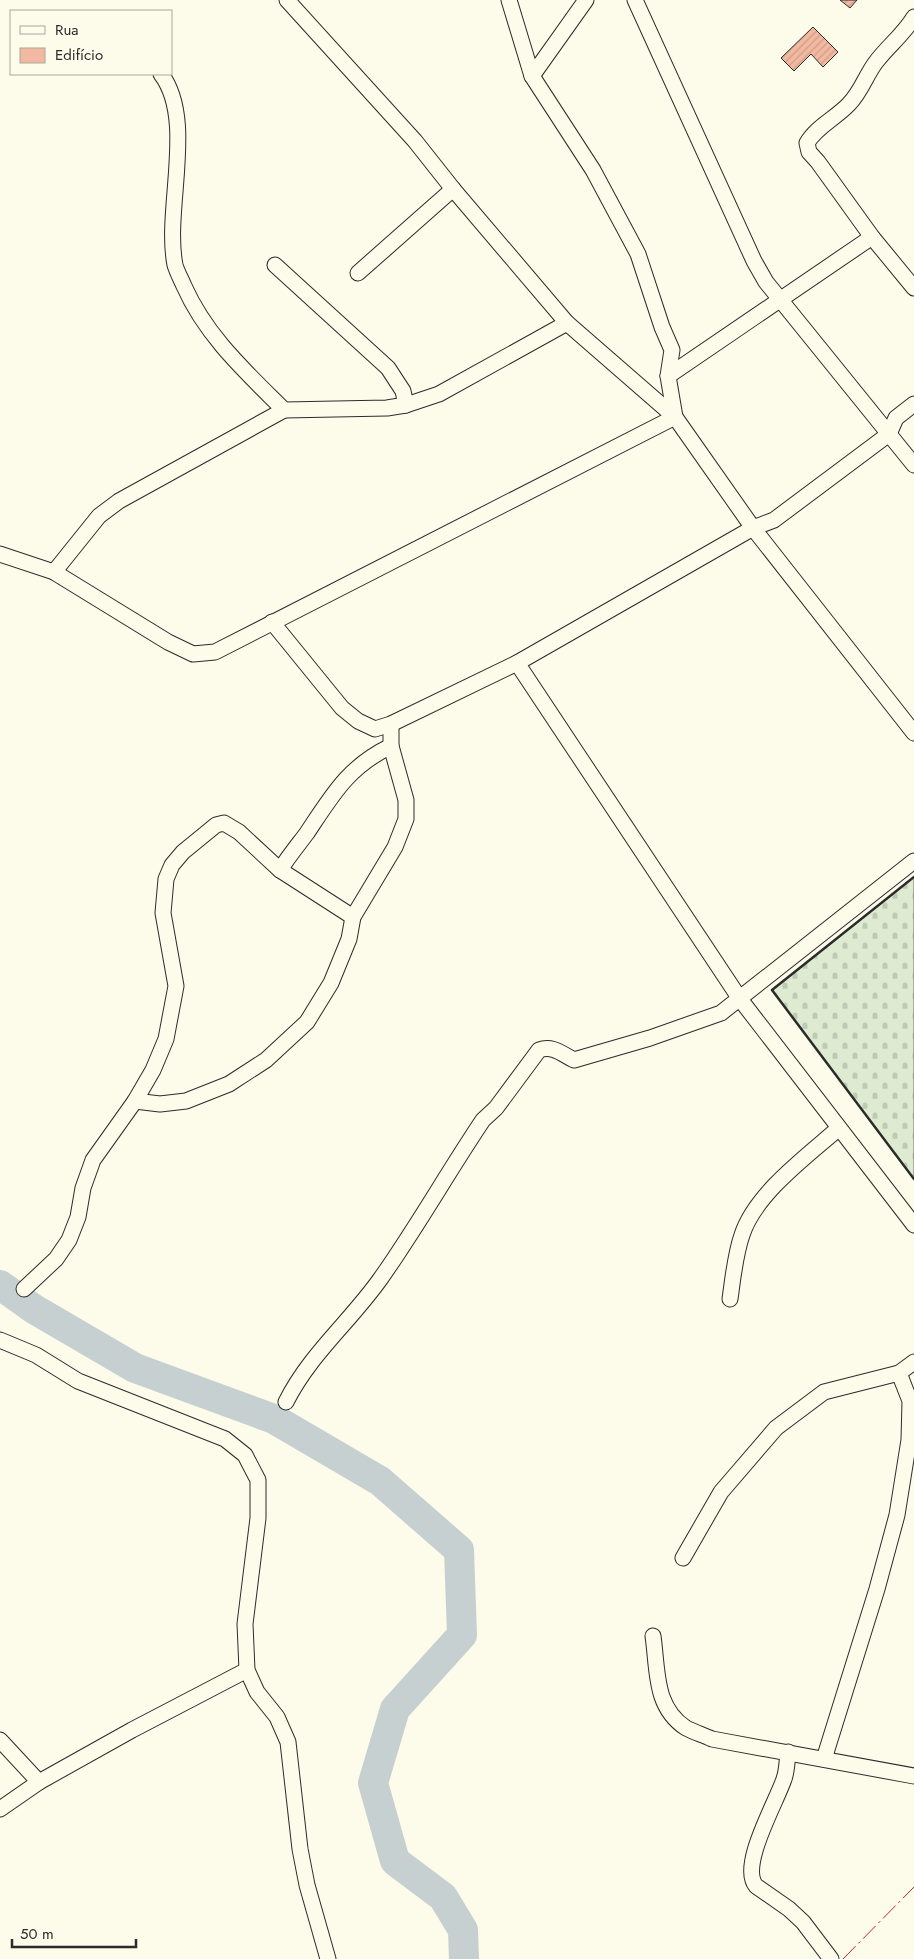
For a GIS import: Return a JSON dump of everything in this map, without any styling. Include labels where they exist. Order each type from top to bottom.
[{"type":"street","points":[[287,0],[416,141],[453,189],[567,323],[675,417],[753,528],[914,733]]},
{"type":"street","points":[[509,0],[532,76],[593,170],[638,254],[662,327],[672,350],[668,376],[675,417]]},
{"type":"street","points":[[532,76],[586,0]]},
{"type":"street","points":[[635,0],[754,262],[766,282],[914,465]]},
{"type":"street","points":[[914,18],[909,26],[878,59],[868,73],[860,91],[850,104],[811,135],[806,143],[809,152],[872,237],[914,288]]},
{"type":"street","points":[[162,75],[166,80],[176,107],[177,154],[172,213],[175,266],[194,307],[227,352],[284,410]]},
{"type":"street","points":[[358,273],[453,189]]},
{"type":"street","points":[[668,376],[872,237]]},
{"type":"street","points":[[275,265],[388,368],[403,391],[406,405]]},
{"type":"street","points":[[54,572],[99,516],[119,501],[284,410],[387,408],[406,405],[439,394],[567,323]]},
{"type":"street","points":[[272,622],[342,708],[358,721],[375,729],[391,724],[517,664],[753,528],[774,520],[889,434],[896,418],[914,404]]},
{"type":"street","points":[[0,554],[54,572],[168,642],[192,654],[215,652],[675,417]]},
{"type":"street","points":[[517,664],[740,999],[914,1225]]},
{"type":"street","points":[[135,1101],[160,1104],[186,1101],[229,1084],[266,1060],[307,1022],[331,983],[348,939],[353,917],[395,847],[406,819],[406,800],[390,746],[391,724]]},
{"type":"street","points":[[280,870],[330,798],[353,770],[373,754],[390,746]]},
{"type":"street","points":[[24,1289],[56,1259],[69,1240],[78,1217],[83,1188],[93,1160],[135,1101],[166,1039],[176,986],[163,912],[166,880],[172,865],[183,852],[216,825],[224,824],[239,832],[280,870],[353,917]]},
{"type":"street","points":[[286,1402],[295,1384],[313,1358],[344,1325],[380,1279],[483,1120],[496,1108],[539,1050],[546,1048],[556,1050],[574,1060],[579,1059],[650,1038],[721,1013],[914,861]]},
{"type":"street","points":[[730,1299],[742,1235],[751,1214],[764,1196],[839,1128]]},
{"type":"street","points":[[0,1340],[36,1355],[78,1380],[225,1439],[244,1455],[258,1480],[258,1518],[245,1624],[247,1670],[257,1692],[277,1717],[288,1742],[300,1849],[307,1885],[328,1959]]},
{"type":"street","points":[[683,1558],[721,1492],[776,1428],[824,1392],[899,1374],[914,1362]]},
{"type":"street","points":[[824,1759],[877,1589],[897,1516],[909,1440],[910,1401],[899,1374]]},
{"type":"street","points":[[653,1636],[660,1695],[667,1710],[686,1728],[712,1739],[914,1776]]},
{"type":"street","points":[[0,1809],[39,1782],[132,1730],[247,1670]]},
{"type":"street","points":[[0,1740],[39,1782]]},
{"type":"street","points":[[788,1752],[784,1779],[759,1839],[750,1874],[756,1886],[789,1909],[803,1922],[823,1955]]},
{"type":"green space","points":[[914,877],[914,1179],[772,990]]},
{"type":"building","points":[[840,0],[857,0],[850,8]]},
{"type":"building","points":[[813,27],[838,52],[823,67],[811,54],[794,71],[781,58]]},
{"type":"waterway","points":[[0,1285],[34,1309],[135,1368],[274,1419],[380,1481],[459,1550],[462,1635],[395,1709],[373,1783],[395,1861],[443,1897],[463,1930],[464,1959]]},
{"type":"wall","points":[[914,877],[772,990],[914,1179]]},
{"type":"power","points":[[843,1959],[914,1887]]}]
